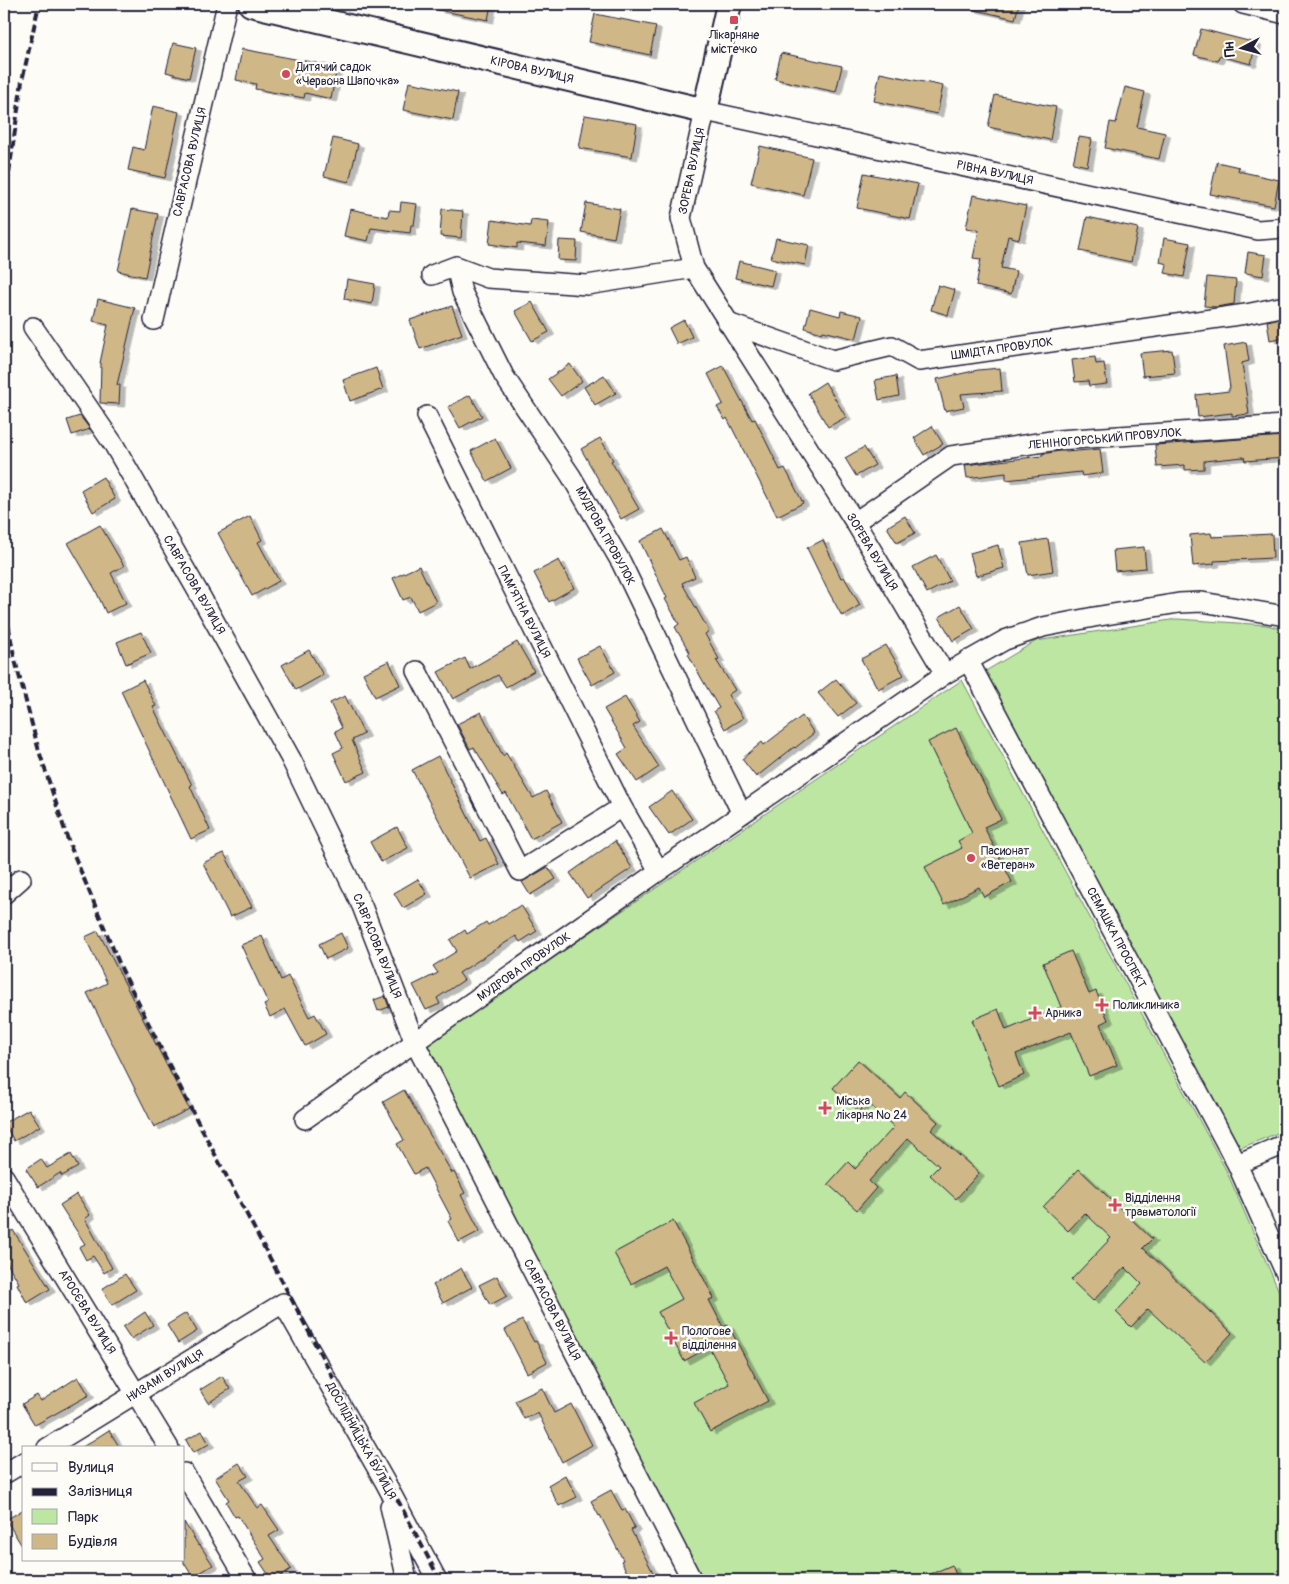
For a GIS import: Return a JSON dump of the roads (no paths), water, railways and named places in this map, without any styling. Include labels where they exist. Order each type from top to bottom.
[{"type":"main road","name":"КІРОВА ВУЛИЦЯ","points":[[251,4],[705,111]]},
{"type":"main road","points":[[705,111],[729,4]]},
{"type":"street","name":"САВРАСОВА ВУЛИЦЯ","points":[[154,320],[227,4]]},
{"type":"street","points":[[1243,4],[1285,14]]},
{"type":"street","name":"РІВНА ВУЛИЦЯ","points":[[705,111],[1258,230],[1285,228]]},
{"type":"street","name":"ЗОРЕВА ВУЛИЦЯ","points":[[705,111],[681,218],[694,268],[855,522],[945,674]]},
{"type":"street","points":[[432,275],[456,266],[488,278],[587,285],[694,268]]},
{"type":"street","name":"МУДРОВА ПРОВУЛОК","points":[[456,266],[462,292],[504,376],[571,476],[621,562],[742,814]]},
{"type":"street","name":"ШМІДТА ПРОВУЛОК","points":[[728,323],[833,360],[892,346],[919,361],[1246,314],[1285,306]]},
{"type":"street","name":"САВРАСОВА ВУЛИЦЯ","points":[[33,327],[114,445],[201,596],[291,759],[362,906],[415,1043],[692,1580]]},
{"type":"street","name":"ПАМ’ЯТНА ВУЛИЦЯ","points":[[427,416],[622,807],[659,871]]},
{"type":"street","name":"ЛЕНІНОГОРСЬКИЙ ПРОВУЛОК","points":[[855,522],[951,456],[1058,440],[1285,425]]},
{"type":"street","points":[[945,674],[1005,640],[1043,627],[1171,604],[1202,602],[1285,616]]},
{"type":"street","name":"СЕМАШКА ПРОСПЕКТ","points":[[968,660],[1237,1164],[1285,1272]]},
{"type":"street","points":[[417,671],[520,871],[622,807]]},
{"type":"street","name":"МУДРОВА ПРОВУЛОК","points":[[305,1119],[659,871],[945,674]]},
{"type":"street","points":[[4,894],[21,879]]},
{"type":"street","points":[[1237,1164],[1285,1144]]},
{"type":"street","name":"АРОСЄВА ВУЛИЦЯ","points":[[4,1177],[167,1446]]},
{"type":"street","name":"НИЗАМІ ВУЛИЦЯ","points":[[50,1446],[283,1303]]},
{"type":"street","name":"ДОСЛІДНИЦЬКА ВУЛИЦЯ","points":[[283,1303],[385,1482],[437,1580]]},
{"type":"street","points":[[4,1474],[22,1463]]},
{"type":"street","points":[[185,1476],[247,1580]]},
{"type":"street","points":[[385,1482],[407,1580]]},
{"type":"railway","points":[[4,208],[22,81],[39,4]]},
{"type":"railway","points":[[4,602],[14,656],[39,751],[69,843],[122,970],[190,1107],[440,1580]]},
{"type":"place","name":"Лікарняне містечко","points":[[734,20]]},
{"type":"place","name":"Дитячий садок «Червона Шапочка»","points":[[286,74]]},
{"type":"place","name":"Пасионат «Ветеран»","points":[[971,858]]},
{"type":"place","name":"Поликлиника","points":[[1102,1005]]},
{"type":"place","name":"Арника","points":[[1035,1013]]},
{"type":"place","name":"Міська лікарня № 24","points":[[825,1108]]},
{"type":"place","name":"Відділення травматології","points":[[1115,1205]]},
{"type":"place","name":"Пологове відділення","points":[[671,1338]]}]
